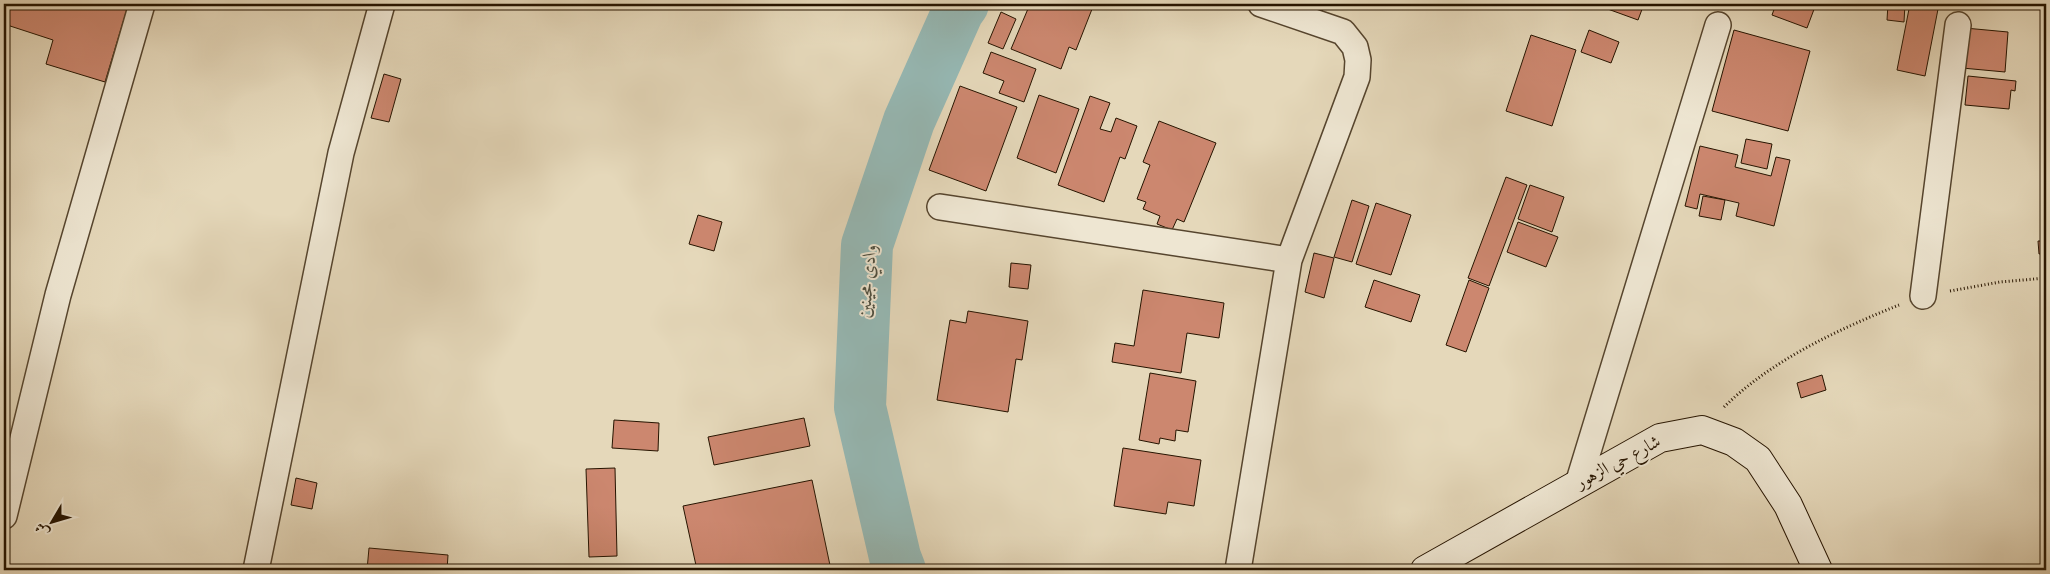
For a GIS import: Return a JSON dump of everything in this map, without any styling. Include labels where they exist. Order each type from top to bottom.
[{"type":"street","points":[[4,516],[58,295],[142,4]]},
{"type":"street","points":[[256,570],[341,153],[382,4]]},
{"type":"street","points":[[1238,570],[1289,260],[1357,77],[1358,60],[1355,47],[1343,32],[1261,4]]},
{"type":"street","points":[[1578,484],[1718,25]]},
{"type":"street","points":[[1923,296],[1958,25]]},
{"type":"street","points":[[940,207],[1289,260]]},
{"type":"street","points":[[1702,430],[1734,442],[1758,459],[1788,505],[1818,570]]},
{"type":"street","name":"شارع حي الزهور","points":[[1425,570],[1660,438],[1702,430]]},
{"type":"path","points":[[1702,430],[1746,386],[1802,350],[1863,320],[1923,296],[2000,282],[2046,278]]},
{"type":"building","points":[[4,4],[108,4],[127,9],[105,82],[46,64],[53,40],[4,24]]},
{"type":"building","points":[[1030,4],[1094,4],[1076,50],[1069,47],[1061,69],[1011,49]]},
{"type":"building","points":[[1290,4],[1325,4],[1320,15]]},
{"type":"building","points":[[1594,4],[1644,4],[1638,20]]},
{"type":"building","points":[[1776,4],[1816,4],[1807,28],[1772,15]]},
{"type":"building","points":[[1888,4],[1905,4],[1904,22],[1887,20]]},
{"type":"building","points":[[1910,4],[1939,4],[1925,76],[1897,70]]},
{"type":"building","points":[[1001,12],[1016,19],[1003,49],[988,43]]},
{"type":"building","points":[[1965,28],[2008,32],[2005,72],[1962,68]]},
{"type":"building","points":[[1589,30],[1619,42],[1611,63],[1581,52]]},
{"type":"building","points":[[1734,30],[1810,51],[1788,131],[1712,111]]},
{"type":"building","points":[[1531,35],[1576,50],[1552,126],[1506,111]]},
{"type":"building","points":[[991,52],[1036,69],[1024,102],[999,93],[1004,81],[983,73]]},
{"type":"building","points":[[384,74],[401,79],[389,122],[371,118]]},
{"type":"building","points":[[1968,76],[2016,81],[2015,91],[2011,90],[2009,109],[1965,105]]},
{"type":"building","points":[[960,86],[1017,107],[986,191],[929,170]]},
{"type":"building","points":[[1039,95],[1079,109],[1056,173],[1017,158]]},
{"type":"building","points":[[1090,96],[1110,103],[1100,129],[1111,132],[1116,118],[1137,126],[1125,159],[1120,157],[1104,202],[1058,185]]},
{"type":"building","points":[[1159,121],[1216,143],[1184,222],[1177,219],[1172,230],[1157,224],[1160,216],[1143,209],[1146,202],[1137,199],[1150,165],[1143,162]]},
{"type":"building","points":[[1746,139],[1772,144],[1767,169],[1741,163]]},
{"type":"building","points":[[1700,146],[1738,155],[1735,167],[1771,176],[1776,157],[1790,160],[1774,226],[1736,216],[1739,203],[1700,194],[1697,209],[1685,206]]},
{"type":"building","points":[[1506,177],[1527,185],[1489,286],[1468,278]]},
{"type":"building","points":[[1530,185],[1564,197],[1552,232],[1518,219]]},
{"type":"building","points":[[1703,196],[1725,200],[1721,220],[1699,216]]},
{"type":"building","points":[[1352,200],[1369,206],[1352,262],[1334,257]]},
{"type":"building","points":[[1376,203],[1411,215],[1391,275],[1356,264]]},
{"type":"building","points":[[698,215],[722,222],[714,251],[689,244]]},
{"type":"building","points":[[1518,222],[1558,237],[1546,267],[1507,252]]},
{"type":"building","points":[[2038,241],[2046,241],[2046,253],[2039,254]]},
{"type":"building","points":[[1314,253],[1334,258],[1324,298],[1305,292]]},
{"type":"building","points":[[1011,263],[1031,265],[1028,289],[1009,287]]},
{"type":"building","points":[[1374,280],[1420,295],[1411,322],[1365,307]]},
{"type":"building","points":[[1469,280],[1489,288],[1466,352],[1446,345]]},
{"type":"building","points":[[1143,290],[1224,303],[1219,338],[1187,333],[1181,373],[1112,362],[1115,343],[1134,346]]},
{"type":"building","points":[[968,311],[1028,321],[1022,360],[1016,359],[1008,412],[937,400],[950,320],[966,323]]},
{"type":"building","points":[[1150,373],[1196,381],[1188,432],[1176,430],[1175,441],[1160,438],[1159,444],[1139,440]]},
{"type":"building","points":[[1822,375],[1826,390],[1801,398],[1797,383]]},
{"type":"building","points":[[804,418],[810,446],[714,465],[708,437]]},
{"type":"building","points":[[614,420],[659,423],[658,451],[612,448]]},
{"type":"building","points":[[1123,448],[1201,460],[1194,506],[1168,502],[1166,514],[1114,506]]},
{"type":"building","points":[[615,468],[617,556],[589,557],[586,469]]},
{"type":"building","points":[[296,478],[317,483],[312,509],[291,505]]},
{"type":"building","points":[[812,480],[831,570],[697,570],[683,506]]},
{"type":"building","points":[[369,548],[448,555],[447,570],[367,570]]},
{"type":"waterway","name":"وادي مجينين","points":[[900,570],[895,557],[860,407],[867,245],[909,121],[958,11],[963,4]]}]
